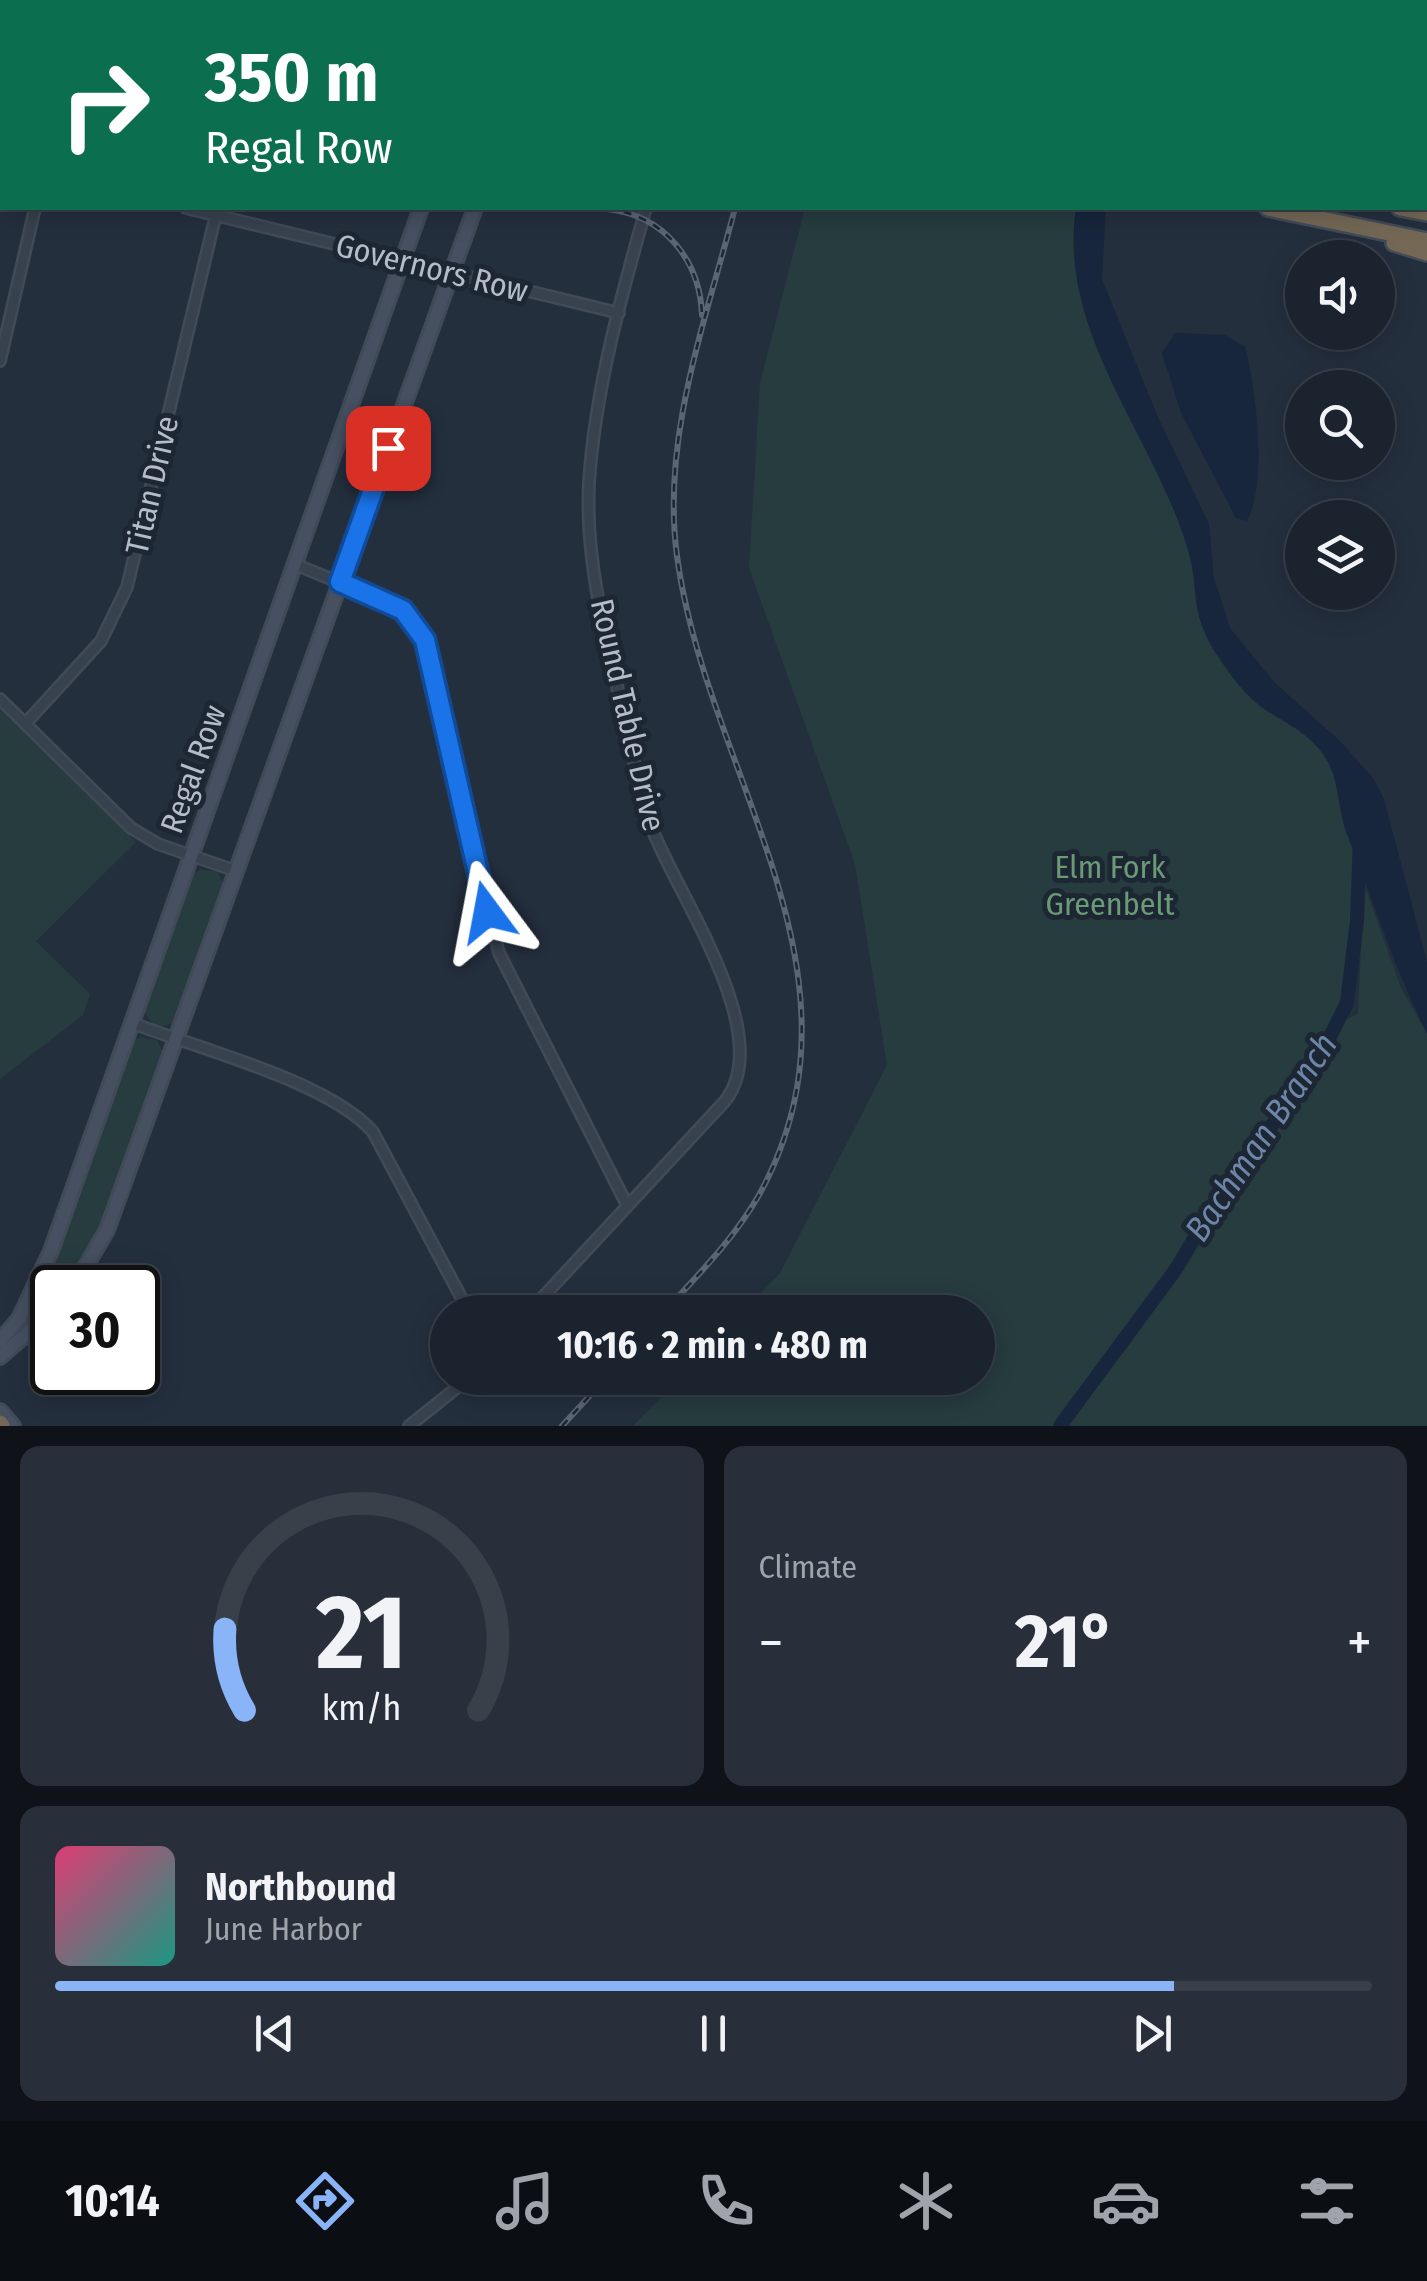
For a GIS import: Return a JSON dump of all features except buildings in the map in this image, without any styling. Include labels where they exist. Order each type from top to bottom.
[{"type":"highway","points":[[1277,210],[1427,241]]},
{"type":"highway","points":[[1324,220],[1427,253]]},
{"type":"main road","name":"Regal Row","points":[[53,1265],[132,1023],[420,210]]},
{"type":"main road","points":[[87,1265],[108,1230],[474,210]]},
{"type":"main road","name":"Regal Row","points":[[3,1338],[30,1305]]},
{"type":"main road","points":[[0,1358],[30,1331]]},
{"type":"main road","points":[[0,1411],[13,1426]]},
{"type":"street","points":[[0,362],[35,210]]},
{"type":"street","name":"Governors Row","points":[[196,210],[450,275],[619,312]]},
{"type":"street","name":"Round Table Drive","points":[[545,1295],[730,1095],[737,1075],[738,1039],[724,981],[662,854],[646,808],[598,594],[589,484],[596,419],[645,210]]},
{"type":"street","name":"Titan Drive","points":[[26,724],[100,642],[127,586],[216,214]]},
{"type":"street","points":[[296,565],[403,610],[425,640],[499,953],[628,1206]]},
{"type":"street","points":[[0,699],[131,828],[191,856],[236,871]]},
{"type":"street","points":[[132,1023],[330,1098],[361,1118],[373,1132],[460,1295]]},
{"type":"street","points":[[409,1426],[448,1395]]},
{"type":"green space","name":"Elm Fork Greenbelt","points":[[804,210],[1089,210],[1096,317],[1190,530],[1207,614],[1347,768],[1363,811],[1347,1003],[1337,1024],[1358,1014],[1364,884],[1401,988],[1427,1034],[1427,1426],[633,1426],[663,1395],[995,1395],[995,1295],[759,1295],[780,1273],[887,1065],[855,864],[749,568],[760,383]]},
{"type":"green space","points":[[0,709],[136,842],[36,941],[90,994],[83,1015],[0,1079]]},
{"type":"green space","points":[[201,869],[218,872],[225,888],[178,1019],[157,1025],[144,1007],[191,875]]},
{"type":"green space","points":[[140,1037],[157,1040],[165,1056],[97,1238],[80,1265],[51,1265],[130,1044]]},
{"type":"water","points":[[1076,210],[1106,210],[1102,279],[1157,415],[1209,524],[1214,578],[1230,628],[1274,682],[1341,742],[1373,778],[1384,799],[1427,962],[1427,1033],[1348,837],[1329,764],[1310,739],[1245,692],[1208,639],[1198,612],[1187,547],[1172,505],[1094,340],[1074,254]]},
{"type":"water","points":[[1175,333],[1225,335],[1245,347],[1256,410],[1258,459],[1257,483],[1247,521],[1236,518],[1181,413],[1162,353]]},
{"type":"waterway","name":"Bachman Branch","points":[[1060,1426],[1176,1269],[1214,1205],[1315,1066],[1347,1003],[1357,921],[1360,837]]},
{"type":"railway","points":[[613,210],[646,220],[675,244],[694,276],[702,315]]},
{"type":"railway","points":[[679,1295],[727,1242],[759,1195],[792,1113],[802,1032],[794,953],[775,874],[694,637],[677,556],[675,468],[681,424],[734,210]]},
{"type":"railway","points":[[562,1426],[590,1395]]},
{"type":"route","points":[[388,448],[340,582],[403,610],[425,640],[487,912]]}]
